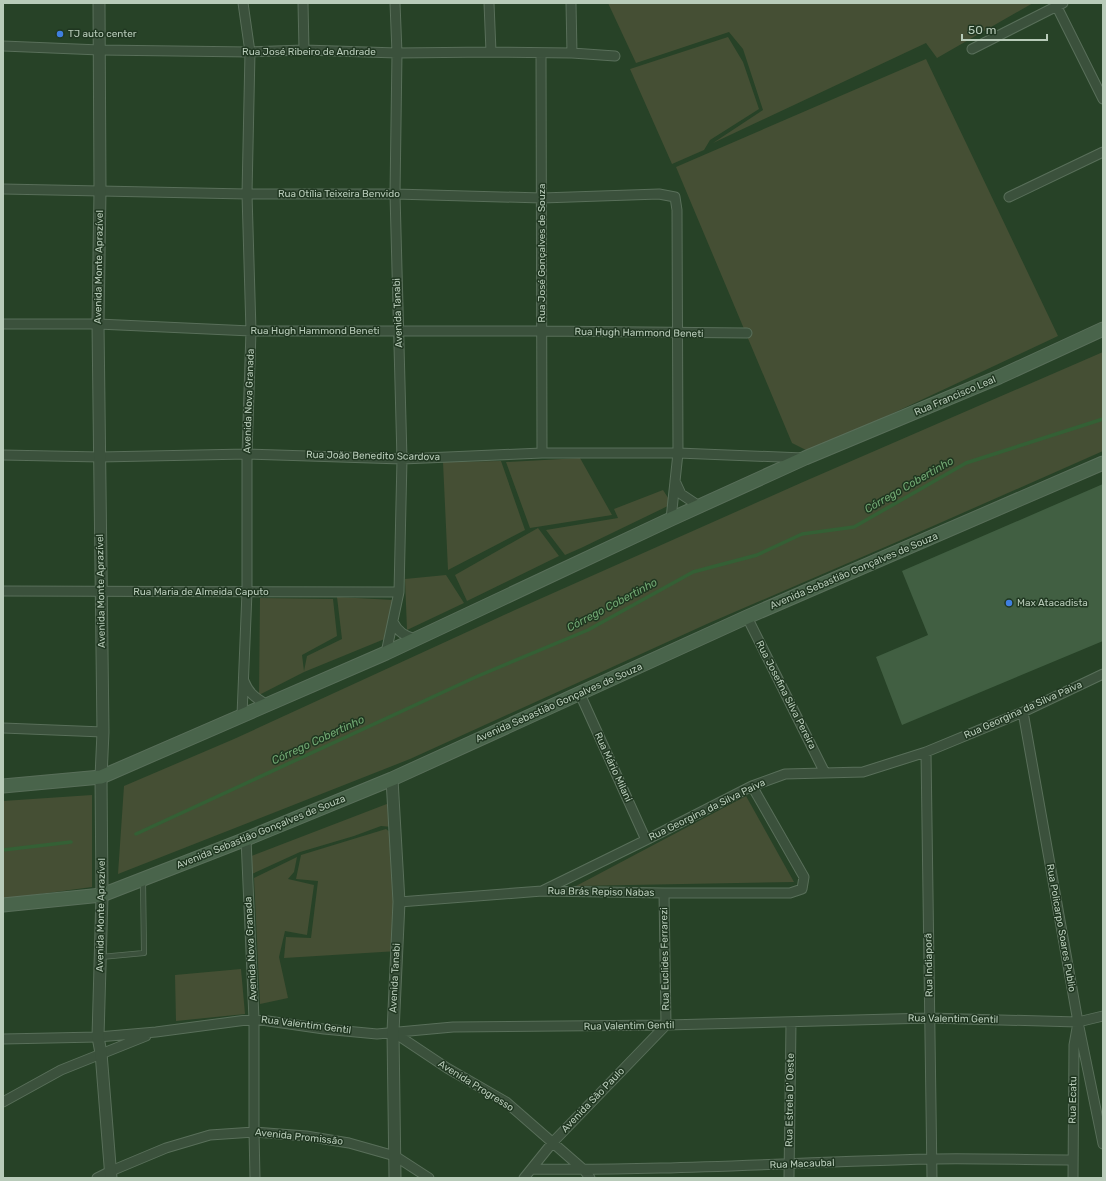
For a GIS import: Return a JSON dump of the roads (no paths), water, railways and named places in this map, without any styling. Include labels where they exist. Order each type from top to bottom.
[{"type":"main road","name":"Rua Francisco Leal","points":[[804,458],[999,378],[1103,329]]},
{"type":"main road","points":[[3,786],[101,776],[386,653],[670,519],[804,458]]},
{"type":"main road","name":"Avenida Sebastião Gonçalves de Souza","points":[[3,906],[102,895],[246,839],[392,779],[747,617],[1103,463]]},
{"type":"street","name":"Avenida Monte Aprazível","points":[[99,3],[100,190],[98,324],[100,591],[103,732],[101,776],[102,895],[98,1037],[101,1053],[111,1174]]},
{"type":"street","name":"Avenida Nova Granada","points":[[242,715],[247,592],[247,454],[251,331],[247,194],[250,52],[243,3]]},
{"type":"street","points":[[303,3],[304,50]]},
{"type":"street","name":"Avenida Tanabi","points":[[386,653],[399,592],[402,459],[395,194],[397,53],[395,3]]},
{"type":"street","points":[[489,3],[491,52]]},
{"type":"street","points":[[571,3],[572,53]]},
{"type":"street","points":[[972,49],[1058,4],[1103,99]]},
{"type":"street","name":"Rua José Ribeiro de Andrade","points":[[3,46],[100,50],[250,52],[304,50],[397,53],[491,52],[572,53],[615,56]]},
{"type":"street","name":"Rua José Gonçalves de Souza","points":[[541,53],[542,454]]},
{"type":"street","points":[[1009,197],[1103,152]]},
{"type":"street","name":"Rua Otília Teixeira Benvido","points":[[3,189],[247,194],[395,194],[542,198],[659,194],[675,196],[678,210],[679,334]]},
{"type":"street","name":"Rua Hugh Hammond Beneti","points":[[3,324],[98,324],[251,331],[542,331],[679,334],[747,333]]},
{"type":"street","points":[[670,519],[678,453],[679,334]]},
{"type":"street","name":"Rua João Benedito Scardova","points":[[3,454],[100,457],[247,454],[402,459],[542,454],[678,453],[804,458]]},
{"type":"street","points":[[766,456],[774,472]]},
{"type":"street","points":[[675,481],[681,494],[699,506]]},
{"type":"street","name":"Rua Maria de Almeida Caputo","points":[[3,591],[399,592]]},
{"type":"street","name":"Rua Josefina Silva Pereira","points":[[747,617],[825,774]]},
{"type":"street","points":[[393,622],[396,630],[405,636],[415,639]]},
{"type":"street","name":"Rua Georgina da Silva Paiva","points":[[542,891],[752,786],[785,774],[862,772],[926,752],[1023,712],[1103,674]]},
{"type":"street","points":[[244,680],[247,689],[254,697],[267,705]]},
{"type":"street","name":"Rua Mário Milani","points":[[580,694],[646,840]]},
{"type":"street","name":"Rua Policarpo Soares Publio","points":[[1023,712],[1078,1022],[1103,1144]]},
{"type":"street","points":[[3,728],[103,732]]},
{"type":"street","name":"Rua Indiaporã","points":[[926,752],[932,1178]]},
{"type":"street","name":"Avenida Tanabi","points":[[392,779],[400,902],[393,1032],[395,1178]]},
{"type":"street","name":"Rua Brás Repiso Nabas","points":[[400,902],[542,891],[790,893],[802,889],[804,877],[752,786]]},
{"type":"street","name":"Avenida Nova Granada","points":[[246,839],[254,1019],[255,1178]]},
{"type":"street","name":"Rua Euclides Ferrarezi","points":[[664,893],[666,1025]]},
{"type":"street","name":"Rua Valentim Gentil","points":[[3,1038],[98,1037],[156,1032],[254,1019],[324,1029],[377,1034],[453,1027],[666,1025],[929,1018],[1078,1022],[1103,1016]]},
{"type":"street","name":"Rua Estrela D' Oeste","points":[[790,1178],[791,1022]]},
{"type":"street","name":"Rua Ecatu","points":[[1073,1178],[1074,1045],[1078,1022]]},
{"type":"street","name":"Avenida São Paulo","points":[[524,1178],[553,1142],[666,1025]]},
{"type":"street","name":"Rua Valentim Gentil","points":[[101,1053],[156,1032]]},
{"type":"street","name":"Avenida Progresso","points":[[393,1032],[448,1068],[506,1102],[584,1170],[590,1178]]},
{"type":"street","points":[[3,1102],[61,1070],[101,1053]]},
{"type":"street","name":"Avenida Promissão","points":[[97,1178],[111,1174],[166,1148],[210,1135],[254,1132],[306,1136],[349,1143],[395,1156],[429,1178]]},
{"type":"street","name":"Rua Macaubal","points":[[532,1169],[584,1170],[789,1165],[931,1159],[1073,1160]]},
{"type":"lane","points":[[100,957],[144,953],[143,879]]},
{"type":"waterway","name":"Córrego Cobertinho","points":[[136,834],[478,676],[588,630],[693,572],[757,555],[802,534],[854,527],[966,463],[1103,419]]},
{"type":"waterway","name":"Córrego Cobertinho","points":[[3,850],[71,842]]},
{"type":"place","name":"TJ auto center","points":[[60,34]]},
{"type":"place","name":"Max Atacadista","points":[[1009,603]]}]
